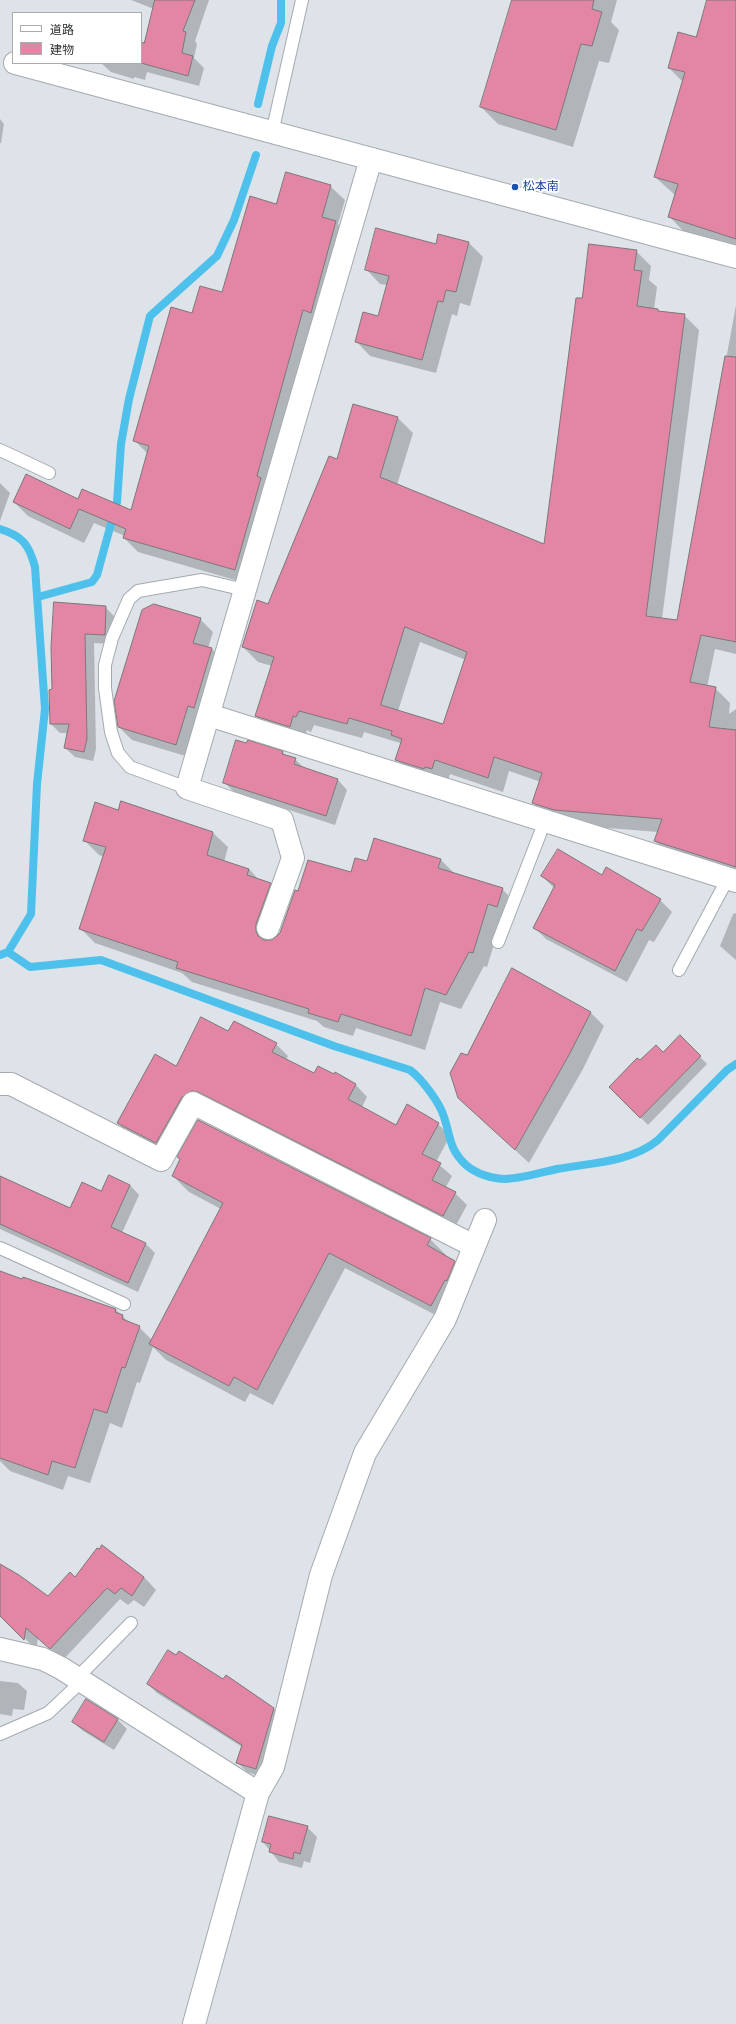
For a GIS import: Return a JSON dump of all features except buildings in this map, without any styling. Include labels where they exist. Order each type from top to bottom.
[{"type":"street","points":[[0,59],[12,62]]},
{"type":"street","points":[[18,64],[736,257]]},
{"type":"street","points":[[268,928],[293,858],[282,820],[187,788],[371,160]]},
{"type":"street","points":[[209,716],[732,880]]},
{"type":"street","points":[[0,1084],[11,1084],[161,1160],[193,1103],[474,1246]]},
{"type":"street","points":[[194,2024],[258,1793],[273,1767],[321,1575],[365,1453],[445,1318],[485,1220]]},
{"type":"street","points":[[0,1649],[43,1659],[80,1680],[258,1793]]},
{"type":"lane","points":[[272,133],[302,0]]},
{"type":"lane","points":[[0,450],[49,473]]},
{"type":"lane","points":[[187,788],[130,767],[118,753],[112,732],[105,688],[104,665],[112,638],[129,598],[138,591],[202,580],[245,590]]},
{"type":"lane","points":[[498,942],[545,821]]},
{"type":"lane","points":[[679,970],[732,880]]},
{"type":"lane","points":[[0,1248],[124,1304]]},
{"type":"lane","points":[[0,1734],[48,1713],[132,1623]]},
{"type":"waterway","points":[[258,104],[272,46],[281,23],[281,0]]},
{"type":"waterway","points":[[38,597],[92,582],[97,575],[117,502],[121,444],[129,399],[150,316],[217,256],[234,220],[256,155]]},
{"type":"waterway","points":[[0,529],[20,538],[24,542],[35,567],[45,709],[37,784],[31,914],[8,952],[0,955]]},
{"type":"waterway","points":[[8,952],[30,967],[101,960],[334,1046],[410,1070],[425,1085],[439,1105],[456,1154],[470,1168],[496,1178],[506,1179],[525,1176],[557,1169],[597,1163],[636,1153],[658,1140],[727,1070],[736,1064]]},
{"type":"place","name":"松本南","points":[[515,187]]}]
